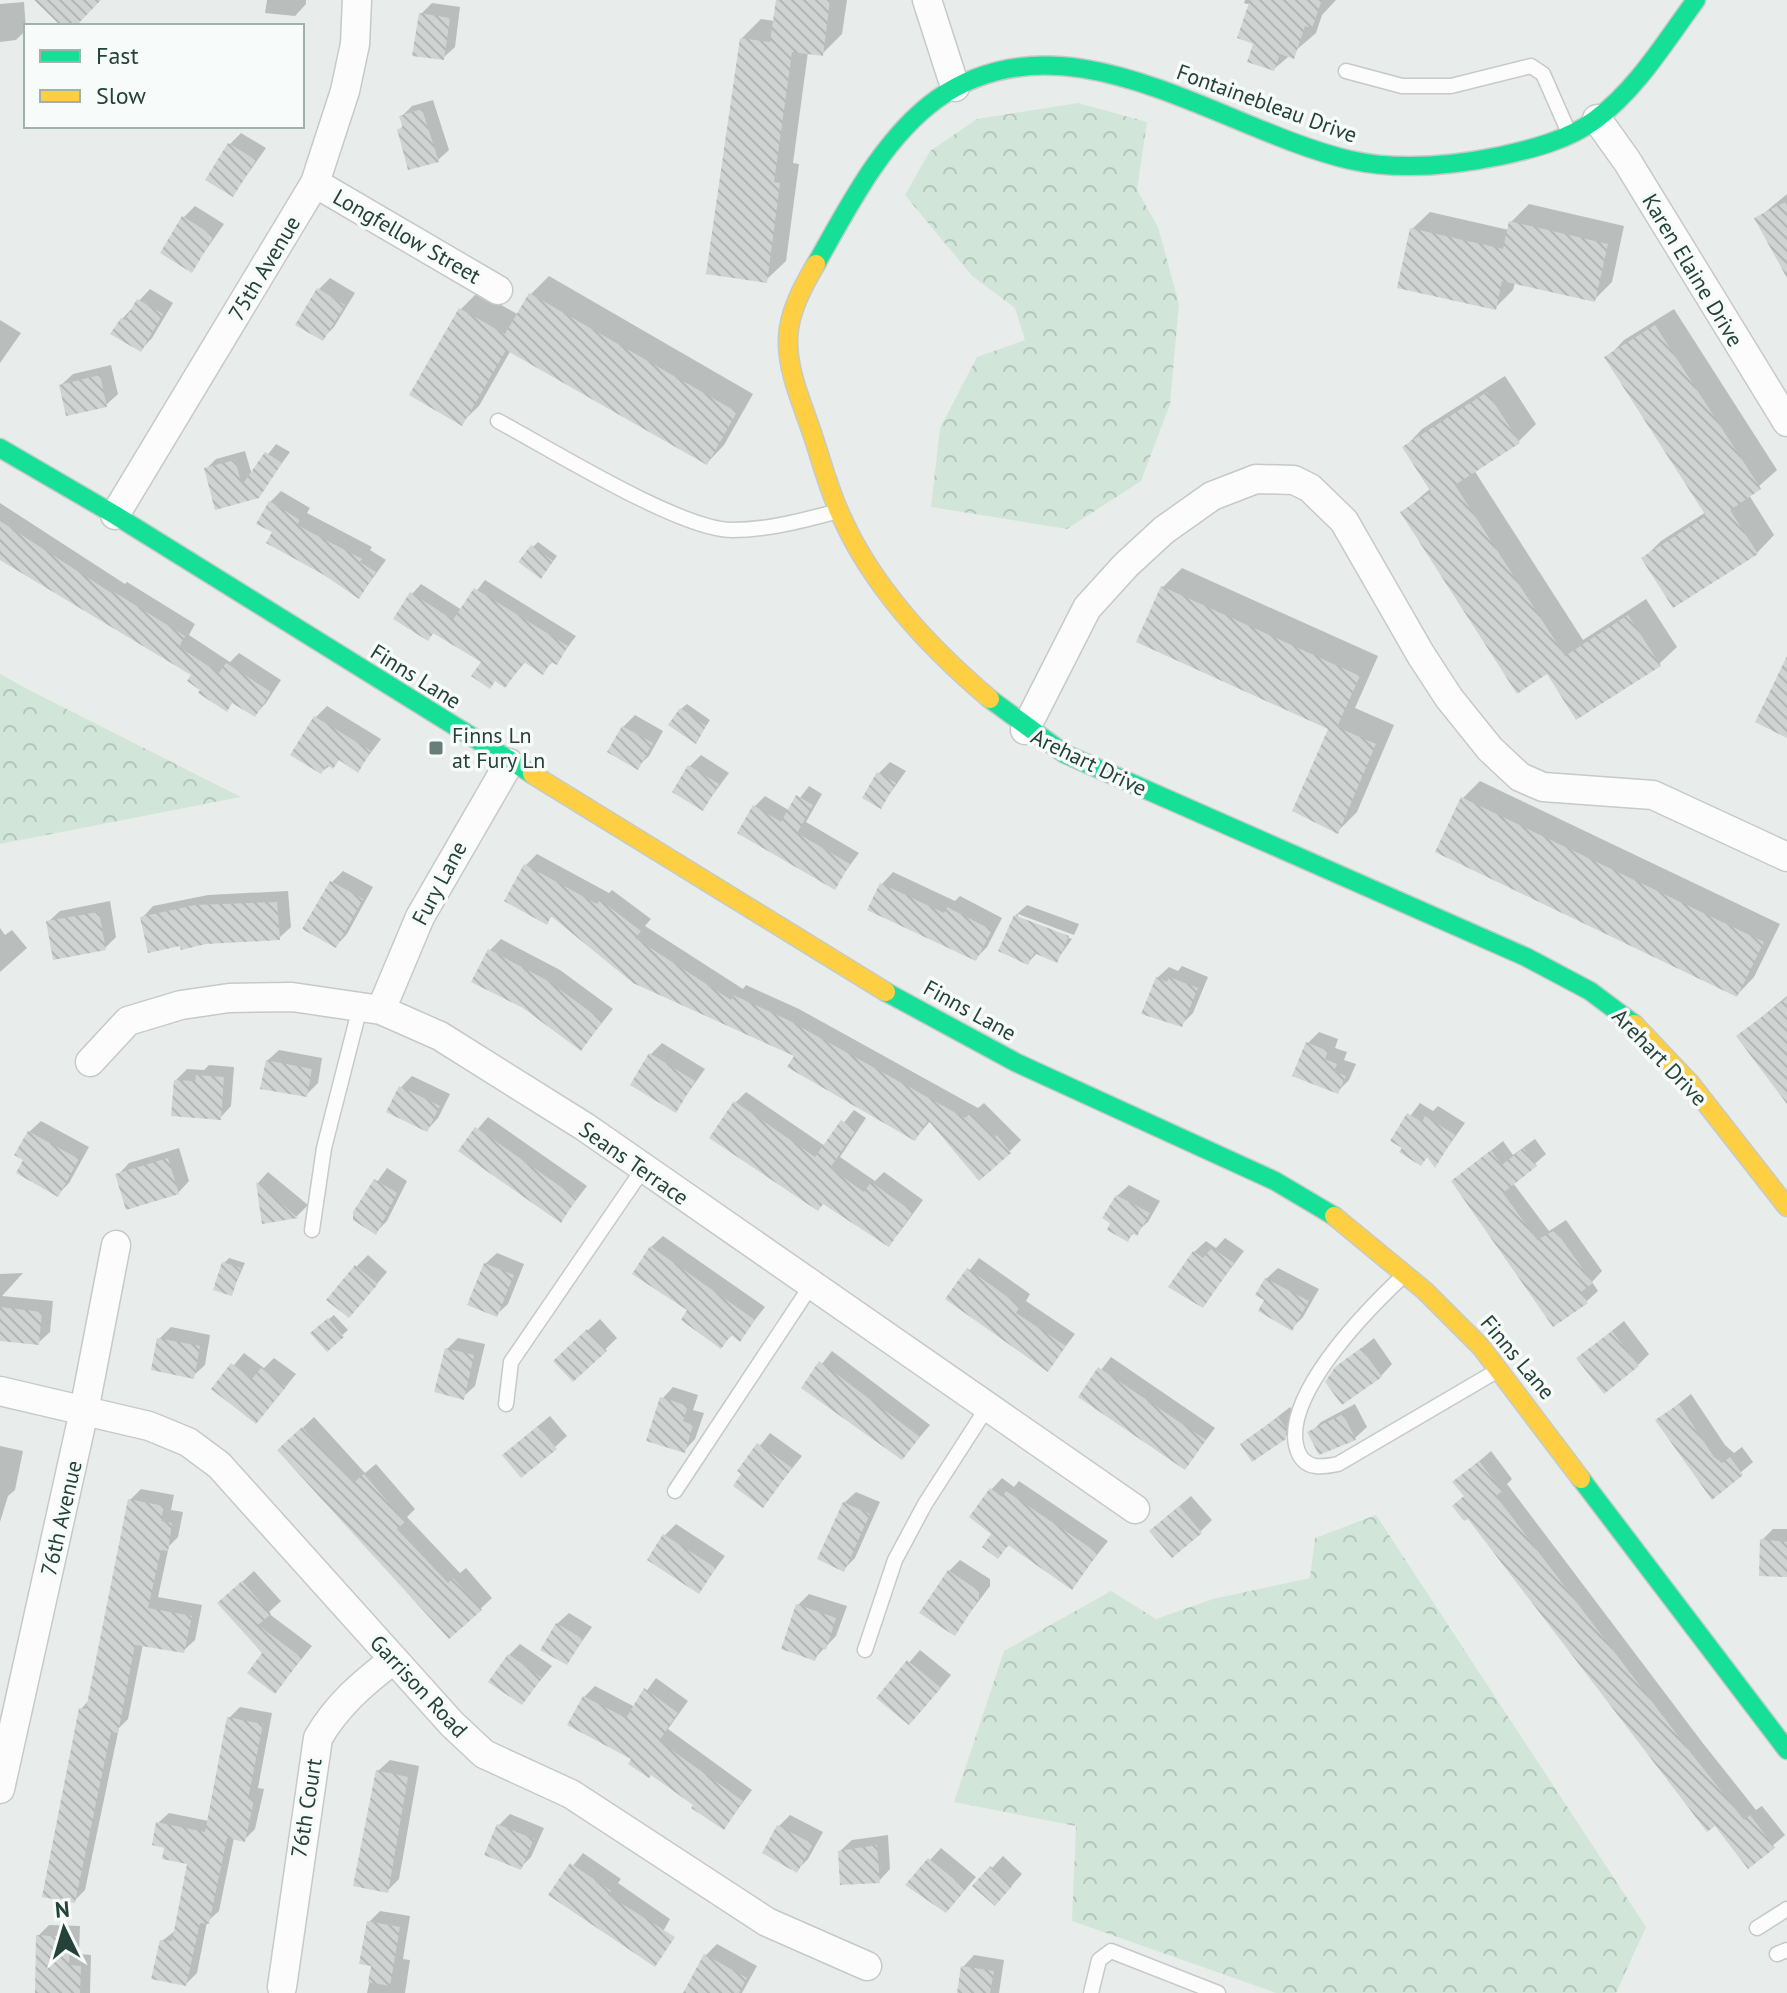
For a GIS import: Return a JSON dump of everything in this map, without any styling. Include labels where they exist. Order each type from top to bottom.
[{"type":"street","name":"75th Avenue","points":[[115,515],[315,183],[345,91],[355,44],[357,0]]},
{"type":"street","points":[[927,0],[955,87]]},
{"type":"street","name":"Fontainebleau Drive","points":[[955,87],[978,77],[1014,70],[1058,65],[1094,70],[1187,99],[1329,155],[1392,166],[1478,161],[1527,150],[1597,119],[1624,94],[1696,0]]},
{"type":"street","name":"Arehart Drive","points":[[955,87],[919,113],[874,167],[807,282],[790,324],[791,364],[839,511],[877,577],[931,644],[986,698],[1025,730],[1065,754],[1526,957],[1583,986],[1625,1016],[1651,1041],[1703,1098],[1787,1207]]},
{"type":"street","name":"Karen Elaine Drive","points":[[1597,119],[1627,161],[1787,422]]},
{"type":"street","name":"Longfellow Street","points":[[315,183],[498,290]]},
{"type":"street","name":"Finns Lane","points":[[0,448],[115,515],[781,931],[1017,1063],[1275,1181],[1335,1217],[1405,1274],[1481,1347],[1787,1750]]},
{"type":"street","points":[[1025,730],[1087,608],[1126,565],[1164,530],[1212,496],[1256,479],[1279,478],[1310,488],[1344,521],[1449,698],[1490,749],[1520,777],[1543,787],[1653,795],[1787,857]]},
{"type":"street","name":"Fury Lane","points":[[370,1008],[509,763]]},
{"type":"street","name":"Seans Terrace","points":[[90,1062],[128,1021],[181,1005],[229,998],[292,997],[370,1008],[453,1044],[812,1284],[1135,1509]]},
{"type":"street","name":"76th Avenue","points":[[0,1786],[84,1411],[116,1245]]},
{"type":"street","name":"Garrison Road","points":[[0,1391],[149,1426],[188,1442],[219,1465],[393,1660],[484,1754],[571,1794],[767,1922],[867,1966]]},
{"type":"street","name":"76th Court","points":[[282,1987],[318,1738],[331,1716],[357,1688],[393,1660]]},
{"type":"lane","points":[[1346,71],[1402,86],[1451,86],[1531,66],[1543,74],[1569,133]]},
{"type":"lane","points":[[498,421],[675,515],[728,530],[781,526],[839,511]]},
{"type":"lane","points":[[312,1230],[324,1148],[370,1008]]},
{"type":"lane","points":[[506,1404],[511,1362],[643,1169]]},
{"type":"lane","points":[[1405,1274],[1376,1301],[1308,1386],[1297,1436],[1299,1453],[1305,1461],[1319,1467],[1338,1464],[1499,1370]]},
{"type":"lane","points":[[675,1491],[812,1284]]},
{"type":"lane","points":[[865,1650],[895,1560],[925,1504],[988,1406]]},
{"type":"lane","points":[[1757,1928],[1787,1909]]},
{"type":"lane","points":[[1091,1993],[1099,1960],[1111,1951],[1218,1993]]},
{"type":"green space","points":[[1078,103],[1147,122],[1137,190],[1158,227],[1179,304],[1170,404],[1141,481],[1067,529],[931,507],[940,428],[977,357],[1025,340],[1015,308],[972,276],[905,195],[930,151],[977,119]]},
{"type":"green space","points":[[0,674],[31,691],[241,797],[0,844]]},
{"type":"green space","points":[[1376,1515],[1646,1927],[1616,1993],[1276,1993],[1072,1921],[1076,1826],[954,1802],[1004,1651],[1111,1591],[1156,1619],[1213,1599],[1310,1578],[1315,1538]]},
{"type":"building","points":[[34,0],[101,0],[78,24],[59,24]]},
{"type":"building","points":[[776,0],[830,0],[823,56],[792,52],[774,182],[780,183],[767,283],[706,274],[740,38],[770,42]]},
{"type":"building","points":[[1250,0],[1322,0],[1312,28],[1305,26],[1294,59],[1280,54],[1274,71],[1247,62],[1253,44],[1237,38]]},
{"type":"building","points":[[419,13],[450,18],[444,60],[412,56]]},
{"type":"building","points":[[422,109],[439,162],[408,170],[397,129],[403,128],[399,116]]},
{"type":"building","points":[[228,143],[256,160],[233,197],[205,180]]},
{"type":"building","points":[[1787,201],[1787,278],[1754,218]]},
{"type":"building","points":[[182,216],[214,236],[192,273],[160,253]]},
{"type":"building","points":[[1509,221],[1608,244],[1595,302],[1502,281],[1496,310],[1397,288],[1410,228],[1503,249]]},
{"type":"building","points":[[317,288],[345,305],[323,341],[295,325]]},
{"type":"building","points":[[529,293],[737,412],[707,465],[506,350],[462,426],[409,395],[459,308],[505,334]]},
{"type":"building","points":[[137,299],[163,314],[141,352],[110,334],[121,318],[125,320]]},
{"type":"building","points":[[1655,325],[1761,489],[1730,510],[1758,554],[1673,608],[1641,558],[1706,516],[1604,357]]},
{"type":"building","points":[[100,375],[107,407],[66,416],[59,385]]},
{"type":"building","points":[[1487,392],[1520,443],[1455,485],[1565,656],[1628,615],[1661,666],[1576,720],[1547,674],[1517,694],[1400,512],[1431,492],[1402,447]]},
{"type":"building","points":[[265,452],[282,463],[259,498],[215,510],[204,468],[235,460],[242,485]]},
{"type":"building","points":[[269,501],[300,520],[297,525],[362,559],[360,562],[376,572],[359,599],[324,575],[266,543],[272,532],[256,524]]},
{"type":"building","points":[[0,521],[185,636],[179,647],[219,673],[226,663],[271,692],[255,717],[232,703],[227,712],[198,693],[200,690],[187,681],[191,675],[0,560]]},
{"type":"building","points":[[531,545],[553,561],[541,579],[518,562]]},
{"type":"building","points":[[1161,586],[1360,676],[1337,727],[1376,744],[1338,834],[1292,811],[1328,729],[1136,642]]},
{"type":"building","points":[[474,588],[568,646],[557,665],[551,662],[543,675],[524,662],[505,688],[495,681],[490,689],[471,676],[481,662],[433,633],[428,641],[393,619],[410,592],[453,620]]},
{"type":"building","points":[[1787,656],[1787,738],[1755,722]]},
{"type":"building","points":[[680,708],[706,726],[696,744],[668,725]]},
{"type":"building","points":[[314,716],[371,751],[358,773],[339,760],[333,769],[327,765],[321,774],[290,755]]},
{"type":"building","points":[[622,726],[653,743],[638,770],[607,752]]},
{"type":"building","points":[[688,765],[719,784],[703,811],[672,792]]},
{"type":"building","points":[[877,772],[896,783],[881,809],[862,798]]},
{"type":"building","points":[[796,795],[813,805],[797,833],[850,864],[835,890],[737,833],[753,805],[781,822]]},
{"type":"building","points":[[1461,797],[1764,942],[1737,997],[1435,852]]},
{"type":"building","points":[[524,864],[597,904],[600,900],[641,931],[635,938],[731,1000],[733,995],[788,1020],[965,1118],[971,1113],[994,1138],[997,1135],[1011,1153],[979,1181],[928,1120],[915,1141],[787,1067],[794,1056],[633,983],[551,916],[547,925],[504,901]]},
{"type":"building","points":[[330,881],[363,899],[336,948],[302,929]]},
{"type":"building","points":[[880,883],[944,913],[947,907],[992,930],[976,961],[867,910]]},
{"type":"building","points":[[277,902],[280,940],[206,944],[181,950],[180,946],[148,953],[140,917],[195,905]]},
{"type":"building","points":[[99,912],[106,950],[53,960],[46,921]]},
{"type":"building","points":[[1014,915],[1069,936],[1057,963],[1034,953],[1028,965],[998,951]]},
{"type":"building","points":[[488,949],[548,981],[603,1021],[581,1051],[523,1008],[471,982]]},
{"type":"building","points":[[1156,977],[1167,982],[1169,977],[1198,988],[1182,1027],[1141,1014]]},
{"type":"building","points":[[1787,998],[1787,1104],[1736,1036]]},
{"type":"building","points":[[1306,1042],[1328,1051],[1325,1059],[1337,1064],[1334,1071],[1346,1076],[1338,1094],[1292,1076]]},
{"type":"building","points":[[649,1053],[695,1081],[676,1113],[630,1085]]},
{"type":"building","points":[[266,1060],[312,1069],[307,1097],[260,1089]]},
{"type":"building","points":[[196,1075],[224,1077],[221,1120],[171,1116],[174,1080],[195,1081]]},
{"type":"building","points":[[399,1086],[440,1106],[427,1132],[386,1112]]},
{"type":"building","points":[[734,1101],[815,1157],[841,1120],[856,1130],[830,1168],[864,1192],[871,1182],[913,1212],[889,1247],[823,1204],[818,1211],[709,1138]]},
{"type":"building","points":[[1407,1113],[1422,1122],[1425,1116],[1455,1135],[1435,1168],[1427,1157],[1421,1166],[1399,1152],[1402,1148],[1390,1141]]},
{"type":"building","points":[[475,1127],[577,1198],[561,1223],[458,1151]]},
{"type":"building","points":[[28,1131],[79,1159],[58,1197],[16,1173],[23,1160],[14,1155]]},
{"type":"building","points":[[1523,1148],[1537,1166],[1503,1193],[1537,1240],[1555,1230],[1593,1283],[1581,1292],[1588,1303],[1553,1327],[1451,1181],[1491,1150],[1502,1165]]},
{"type":"building","points":[[168,1158],[179,1194],[126,1210],[115,1174]]},
{"type":"building","points":[[374,1179],[397,1193],[376,1235],[353,1220],[353,1212]]},
{"type":"building","points":[[256,1182],[298,1218],[262,1224]]},
{"type":"building","points":[[1116,1195],[1150,1213],[1137,1236],[1132,1233],[1128,1242],[1107,1230],[1110,1223],[1102,1218]]},
{"type":"building","points":[[650,1246],[755,1320],[740,1342],[731,1335],[721,1349],[681,1320],[687,1310],[632,1274]]},
{"type":"building","points":[[1212,1248],[1234,1263],[1203,1308],[1168,1287],[1193,1251],[1203,1258]]},
{"type":"building","points":[[222,1262],[241,1268],[232,1296],[213,1290]]},
{"type":"building","points":[[484,1263],[514,1275],[497,1317],[467,1305]]},
{"type":"building","points":[[355,1265],[378,1284],[349,1318],[326,1300]]},
{"type":"building","points":[[967,1268],[1020,1306],[1016,1313],[1066,1346],[1048,1372],[945,1299]]},
{"type":"building","points":[[1265,1278],[1309,1301],[1292,1331],[1258,1311],[1264,1300],[1255,1295]]},
{"type":"building","points":[[0,1307],[42,1312],[39,1345],[0,1341]]},
{"type":"building","points":[[328,1318],[344,1337],[327,1352],[310,1333]]},
{"type":"building","points":[[587,1329],[607,1351],[573,1382],[553,1361]]},
{"type":"building","points":[[1612,1331],[1639,1366],[1604,1394],[1576,1358]]},
{"type":"building","points":[[157,1338],[200,1346],[194,1379],[151,1370]]},
{"type":"building","points":[[445,1348],[474,1355],[464,1400],[434,1392]]},
{"type":"building","points":[[1361,1348],[1382,1377],[1342,1405],[1325,1382],[1335,1367]]},
{"type":"building","points":[[819,1361],[920,1437],[902,1460],[801,1388]]},
{"type":"building","points":[[231,1363],[252,1379],[261,1368],[286,1387],[256,1424],[211,1389]]},
{"type":"building","points":[[1098,1367],[1206,1440],[1185,1470],[1078,1397]]},
{"type":"building","points":[[660,1397],[688,1406],[683,1421],[693,1425],[685,1453],[646,1441]]},
{"type":"building","points":[[1679,1404],[1714,1457],[1722,1463],[1730,1457],[1743,1475],[1712,1500],[1655,1420]]},
{"type":"building","points":[[1343,1414],[1356,1440],[1319,1455],[1307,1432]]},
{"type":"building","points":[[1278,1417],[1286,1428],[1286,1439],[1252,1462],[1240,1444]]},
{"type":"building","points":[[538,1426],[557,1449],[521,1478],[502,1455]]},
{"type":"building","points":[[302,1427],[353,1483],[364,1474],[405,1522],[397,1529],[448,1583],[453,1578],[482,1610],[449,1639],[277,1450]]},
{"type":"building","points":[[757,1443],[792,1468],[763,1508],[733,1486],[741,1474],[737,1471]]},
{"type":"building","points":[[1479,1461],[1502,1491],[1496,1496],[1691,1753],[1744,1820],[1750,1815],[1775,1848],[1748,1869],[1715,1826],[1707,1832],[1468,1519],[1464,1521],[1452,1506],[1464,1496],[1452,1482]]},
{"type":"building","points":[[990,1488],[1002,1497],[1006,1491],[1098,1553],[1072,1590],[1008,1545],[998,1559],[982,1547],[991,1534],[969,1517]]},
{"type":"building","points":[[128,1499],[164,1506],[161,1521],[172,1523],[168,1551],[161,1550],[148,1608],[192,1616],[184,1653],[135,1645],[118,1733],[111,1732],[75,1903],[42,1897],[79,1708],[86,1709]]},
{"type":"building","points":[[843,1502],[870,1514],[844,1572],[817,1559]]},
{"type":"building","points":[[1179,1506],[1202,1533],[1172,1558],[1149,1531]]},
{"type":"building","points":[[663,1534],[716,1568],[699,1594],[647,1560]]},
{"type":"building","points":[[1760,1539],[1787,1542],[1787,1577],[1759,1576]]},
{"type":"building","points":[[948,1570],[979,1591],[979,1599],[955,1636],[919,1613]]},
{"type":"building","points":[[242,1581],[271,1614],[258,1625],[302,1658],[275,1694],[247,1673],[262,1653],[217,1603]]},
{"type":"building","points":[[796,1604],[836,1618],[826,1650],[820,1647],[815,1661],[781,1649]]},
{"type":"building","points":[[556,1623],[583,1639],[567,1665],[540,1650]]},
{"type":"building","points":[[508,1654],[542,1678],[522,1705],[488,1682]]},
{"type":"building","points":[[907,1660],[941,1688],[909,1725],[876,1698]]},
{"type":"building","points":[[644,1688],[678,1713],[659,1741],[743,1801],[724,1830],[651,1775],[649,1778],[628,1764],[631,1759],[567,1725],[583,1696],[626,1718]]},
{"type":"building","points":[[227,1717],[263,1724],[248,1799],[254,1800],[245,1842],[227,1838],[209,1924],[200,1923],[186,1986],[151,1979],[160,1940],[172,1941],[187,1864],[162,1859],[164,1848],[152,1845],[156,1822],[205,1832]]},
{"type":"building","points":[[376,1770],[408,1777],[388,1893],[353,1886]]},
{"type":"building","points":[[497,1824],[534,1839],[521,1870],[484,1855]]},
{"type":"building","points":[[777,1825],[813,1844],[797,1873],[762,1853]]},
{"type":"building","points":[[877,1845],[880,1883],[840,1885],[838,1851]]},
{"type":"building","points":[[928,1858],[966,1889],[946,1913],[905,1885]]},
{"type":"building","points":[[570,1863],[611,1891],[608,1895],[675,1937],[655,1967],[548,1895]]},
{"type":"building","points":[[990,1866],[1012,1886],[995,1906],[972,1886]]},
{"type":"building","points":[[367,1921],[400,1927],[390,1986],[368,1982],[371,1966],[359,1964]]},
{"type":"building","points":[[36,1935],[70,1937],[69,1965],[81,1966],[80,1993],[35,1993]]},
{"type":"building","points":[[704,1954],[747,1978],[739,1993],[683,1993]]},
{"type":"building","points":[[961,1966],[994,1971],[990,1993],[957,1993]]},
{"type":"traffic: fast","points":[[816,264],[868,175],[900,133],[937,99],[987,74],[1038,66],[1091,70],[1144,84],[1301,145],[1350,160],[1387,165],[1444,165],[1549,143],[1595,120],[1637,79],[1696,0]]},
{"type":"traffic: fast","points":[[0,448],[115,515],[532,774]]},
{"type":"traffic: fast","points":[[990,699],[1065,754],[1526,957],[1590,991],[1634,1024]]},
{"type":"traffic: fast","points":[[886,992],[1017,1063],[1275,1181],[1334,1216]]},
{"type":"traffic: fast","points":[[1581,1479],[1787,1750]]},
{"type":"traffic: slow","points":[[816,264],[794,309],[788,350],[796,387],[834,499],[856,546],[888,594],[926,639],[990,699]]},
{"type":"traffic: slow","points":[[532,774],[886,992]]},
{"type":"traffic: slow","points":[[1634,1024],[1690,1083],[1787,1207]]},
{"type":"traffic: slow","points":[[1334,1216],[1425,1291],[1481,1347],[1581,1479]]},
{"type":"place","name":"Finns Ln at Fury Ln","points":[[436,748]]}]
